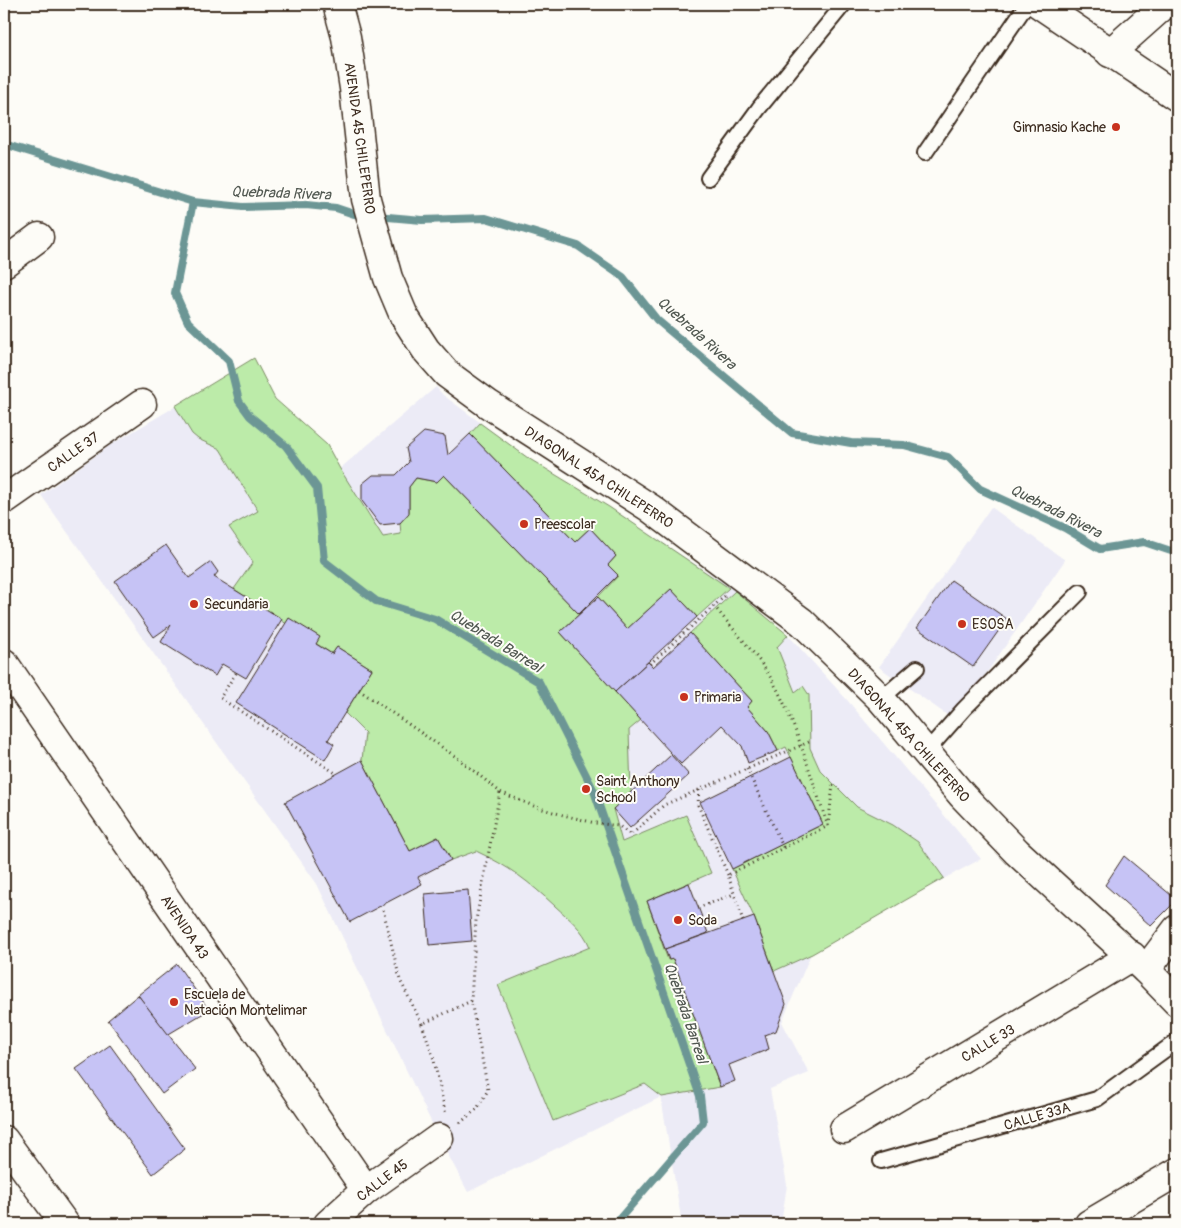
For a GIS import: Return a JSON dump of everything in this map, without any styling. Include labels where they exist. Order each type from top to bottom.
[{"type":"street","name":"AVENIDA 45 CHILEPERRO","points":[[337,4],[346,37],[354,88],[366,199],[388,278],[404,316],[426,350],[447,374]]},
{"type":"street","points":[[1039,4],[1177,97]]},
{"type":"street","points":[[1110,53],[1165,4]]},
{"type":"street","points":[[4,263],[39,237]]},
{"type":"street","name":"DIAGONAL 45A CHILEPERRO","points":[[447,374],[488,404],[650,508],[802,622],[881,699],[962,795],[1017,852],[1139,963],[1177,1002]]},
{"type":"street","name":"CALLE 37","points":[[4,500],[142,404]]},
{"type":"street","name":"AVENIDA 43","points":[[4,664],[366,1190]]},
{"type":"street","name":"CALLE 33","points":[[844,1129],[1139,963],[1177,928]]},
{"type":"street","name":"CALLE 45","points":[[328,1224],[366,1190],[444,1134]]},
{"type":"street","points":[[7,1152],[65,1224]]},
{"type":"street","points":[[1089,1224],[1177,1172]]},
{"type":"lane","points":[[708,178],[759,108],[844,4]]},
{"type":"lane","points":[[925,153],[1027,4]]},
{"type":"lane","points":[[926,752],[964,709],[1080,592]]},
{"type":"lane","points":[[881,699],[917,668]]},
{"type":"lane","name":"CALLE 33A","points":[[881,1160],[1097,1099],[1177,1041]]},
{"type":"path","points":[[650,664],[745,578]]},
{"type":"path","points":[[714,606],[752,653],[776,688],[800,746],[828,826]]},
{"type":"path","points":[[236,673],[220,698],[337,774]]},
{"type":"path","points":[[359,690],[459,759],[500,792],[536,807],[595,823],[619,826],[631,835],[664,805],[809,742]]},
{"type":"path","points":[[747,769],[784,848]]},
{"type":"path","points":[[828,826],[833,785]]},
{"type":"path","points":[[698,790],[698,806],[728,875],[743,921]]},
{"type":"path","points":[[382,905],[400,980],[422,1024],[433,1056],[444,1134],[477,1109],[488,1090],[471,1001],[476,920],[500,792]]},
{"type":"path","points":[[728,875],[828,826]]},
{"type":"path","points":[[698,908],[734,894]]},
{"type":"path","points":[[422,1024],[471,1001]]},
{"type":"shaded area","name":"Saint Anthony School","points":[[232,373],[317,488],[436,387],[443,395],[528,458],[609,507],[733,589],[788,635],[848,701],[981,859],[887,909],[811,954],[782,1022],[809,1073],[770,1089],[787,1185],[781,1224],[682,1224],[661,1097],[468,1192],[439,1138],[317,884],[41,495],[112,444]]},
{"type":"shaded area","points":[[991,507],[1065,560],[954,720],[879,667]]},
{"type":"green space","points":[[254,358],[275,399],[327,445],[383,537],[401,534],[400,523],[409,512],[409,487],[416,478],[437,482],[444,475],[579,614],[560,632],[641,720],[629,730],[631,792],[613,809],[622,842],[686,815],[711,873],[647,901],[668,960],[673,959],[720,1087],[662,1097],[645,1084],[553,1121],[498,985],[590,947],[584,935],[536,889],[518,875],[476,851],[451,860],[438,837],[410,851],[362,760],[365,733],[345,713],[372,669],[337,647],[332,654],[234,589],[253,562],[229,527],[258,511],[220,449],[198,439],[192,434],[175,406]]},
{"type":"green space","points":[[480,423],[528,458],[609,507],[729,588],[697,617],[671,589],[627,629],[598,597],[618,576],[608,565],[616,556],[590,528],[575,542],[470,434]]},
{"type":"green space","points":[[735,591],[788,635],[777,647],[795,692],[803,686],[809,695],[810,748],[820,770],[857,807],[893,825],[918,842],[944,878],[812,954],[774,971],[754,917],[732,869],[823,824],[786,747],[778,751],[768,731],[747,707],[752,701],[690,633]]},
{"type":"building","name":"Preescolar","points":[[424,432],[445,436],[448,455],[470,434],[575,542],[590,528],[616,556],[608,565],[618,575],[579,614],[444,475],[437,482],[416,478],[409,487],[409,513],[400,523],[380,525],[362,501],[362,484],[373,475],[396,475],[409,462],[406,448]]},
{"type":"building","name":"Secundaria","points":[[166,545],[189,578],[211,562],[218,572],[214,577],[282,619],[246,678],[222,664],[215,676],[161,642],[171,625],[154,637],[115,581]]},
{"type":"building","name":"ESOSA","points":[[951,580],[1007,619],[973,667],[917,628]]},
{"type":"building","points":[[671,589],[697,617],[615,692],[560,632],[598,597],[627,629]]},
{"type":"building","name":"Secundaria","points":[[289,618],[320,637],[316,644],[332,654],[337,647],[372,669],[328,740],[334,744],[325,760],[236,703]]},
{"type":"building","name":"Primaria","points":[[690,633],[752,701],[747,707],[768,731],[778,751],[748,763],[742,746],[722,725],[681,764],[615,692],[648,662],[653,667]]},
{"type":"building","points":[[671,755],[689,775],[630,828],[613,809]]},
{"type":"building","points":[[791,757],[823,824],[732,869],[700,802]]},
{"type":"building","points":[[362,760],[410,851],[438,837],[451,860],[418,877],[422,884],[350,922],[285,802]]},
{"type":"building","points":[[1124,856],[1177,900],[1151,926],[1105,885]]},
{"type":"building","name":"Soda","points":[[689,883],[708,933],[665,949],[647,901]]},
{"type":"building","points":[[468,890],[472,941],[429,945],[425,894]]},
{"type":"building","points":[[754,917],[786,1004],[776,1031],[765,1035],[769,1049],[729,1065],[735,1081],[720,1087],[673,959],[669,960],[665,949]]},
{"type":"building","name":"Escuela de Natación Montelimar","points":[[177,964],[209,1010],[167,1035],[138,995]]},
{"type":"building","name":"Escuela de Natación Montelimar","points":[[138,995],[195,1069],[162,1094],[108,1020]]},
{"type":"building","points":[[110,1045],[185,1149],[153,1174],[76,1069]]},
{"type":"waterway","name":"Quebrada Rivera","points":[[4,144],[193,202],[243,207],[306,205],[336,208],[354,214],[422,220],[486,218],[578,246],[623,277],[657,320],[792,433],[851,443],[904,445],[948,457],[980,489],[1065,528],[1100,549],[1144,542],[1177,553]]},
{"type":"waterway","name":"Quebrada Barreal","points":[[193,202],[175,293],[188,322],[229,361],[239,401],[250,416],[286,446],[317,488],[324,561],[376,601],[435,619],[539,682],[594,791],[700,1096],[703,1122],[615,1224]]},
{"type":"place","name":"Gimnasio Kache","points":[[1116,127]]},
{"type":"place","name":"Preescolar","points":[[524,524]]},
{"type":"place","name":"Secundaria","points":[[194,604]]},
{"type":"place","name":"ESOSA","points":[[962,624]]},
{"type":"place","name":"Primaria","points":[[684,697]]},
{"type":"place","name":"Saint Anthony School","points":[[586,789]]},
{"type":"place","name":"Soda","points":[[678,920]]},
{"type":"place","name":"Escuela de Natación Montelimar","points":[[174,1002]]}]
